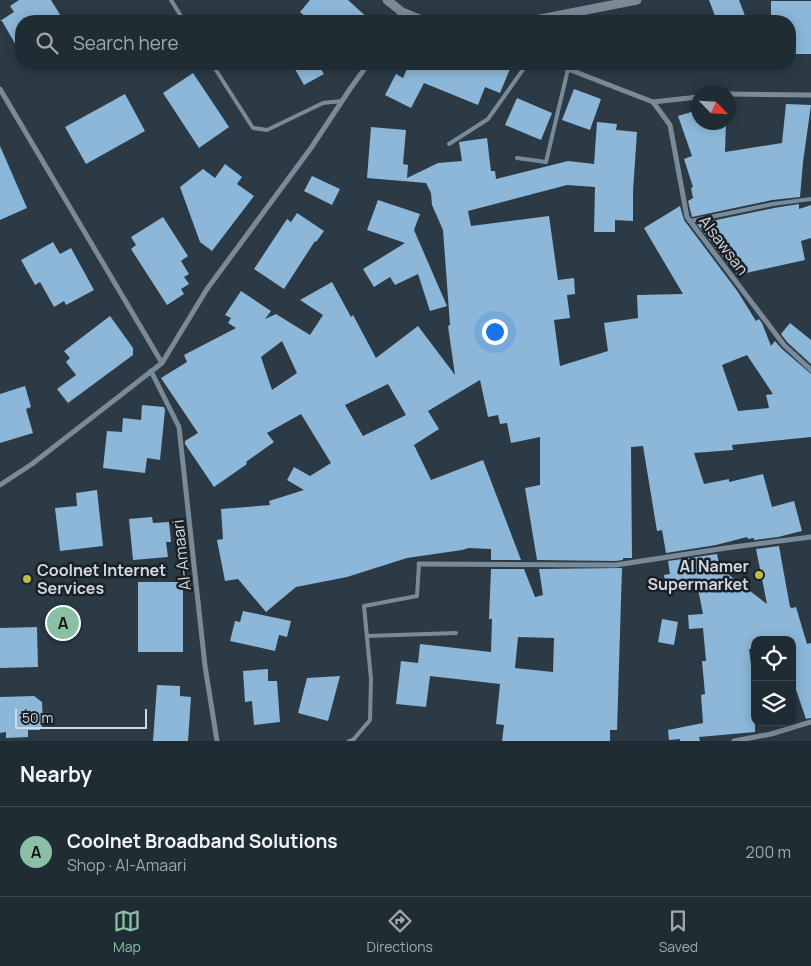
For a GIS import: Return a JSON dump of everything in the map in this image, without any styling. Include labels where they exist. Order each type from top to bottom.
[{"type":"street","points":[[387,0],[402,12],[409,15]]},
{"type":"street","points":[[561,15],[637,0]]},
{"type":"street","points":[[0,485],[32,464],[162,363],[207,289],[311,148],[364,70]]},
{"type":"street","points":[[571,70],[653,102],[691,98]]},
{"type":"street","points":[[0,89],[162,363]]},
{"type":"street","points":[[736,94],[811,94]]},
{"type":"street","name":"Alsawsan","points":[[653,102],[670,125],[687,217],[784,345],[811,370]]},
{"type":"street","name":"Al-Amaari","points":[[152,371],[179,427],[205,666],[217,741]]},
{"type":"street","points":[[419,564],[616,565],[726,548],[811,538]]},
{"type":"street","points":[[734,741],[771,734],[811,722]]},
{"type":"lane","points":[[171,0],[180,15]]},
{"type":"lane","points":[[216,70],[254,128],[267,130],[323,103],[342,101]]},
{"type":"lane","points":[[449,144],[488,119],[523,70]]},
{"type":"lane","points":[[517,158],[546,162],[568,70]]},
{"type":"lane","points":[[691,221],[773,204],[811,199]]},
{"type":"lane","points":[[349,741],[354,740],[370,720],[372,680],[364,606],[417,596],[419,564]]},
{"type":"lane","points":[[367,636],[456,633]]},
{"type":"building","points":[[19,0],[51,0],[60,15],[15,15],[15,44],[2,21],[0,21],[14,12],[10,6]]},
{"type":"building","points":[[310,0],[348,0],[364,15],[303,15],[300,12]]},
{"type":"building","points":[[709,0],[739,0],[745,15],[715,15]]},
{"type":"building","points":[[771,1],[811,1],[811,54],[796,54],[796,15],[771,15]]},
{"type":"building","points":[[295,70],[322,70],[324,74],[304,85]]},
{"type":"building","points":[[406,70],[510,70],[500,93],[485,87],[478,105],[424,83],[411,108],[385,95],[396,74],[403,78]]},
{"type":"building","points":[[193,73],[229,127],[199,148],[163,93]]},
{"type":"building","points":[[574,89],[601,99],[590,130],[562,120]]},
{"type":"building","points":[[125,94],[145,131],[86,164],[65,127]]},
{"type":"building","points":[[517,98],[552,113],[541,140],[505,125]]},
{"type":"building","points":[[786,104],[811,105],[800,197],[772,200],[692,217],[688,201],[693,198],[691,188],[693,187],[684,159],[692,156],[678,116],[691,112],[691,130],[726,130],[725,152],[782,143]]},
{"type":"building","points":[[597,122],[617,124],[616,130],[637,132],[633,221],[615,220],[615,232],[594,232],[595,187],[567,185],[468,211],[471,226],[549,216],[558,280],[574,278],[575,294],[567,295],[570,318],[554,320],[560,366],[608,351],[604,323],[638,318],[637,295],[683,294],[644,228],[680,206],[684,220],[738,292],[756,321],[759,319],[762,323],[771,346],[775,341],[811,374],[811,437],[732,445],[733,450],[694,453],[704,484],[729,479],[729,482],[763,474],[772,507],[794,501],[802,531],[754,540],[754,538],[748,539],[747,537],[716,545],[666,553],[662,530],[657,531],[643,446],[631,447],[632,558],[623,558],[623,560],[616,561],[537,560],[525,488],[540,485],[540,437],[511,443],[507,423],[500,424],[498,415],[488,417],[480,380],[428,411],[439,429],[414,445],[431,480],[483,460],[521,560],[491,560],[491,549],[469,548],[407,558],[347,577],[296,587],[266,612],[238,579],[225,581],[217,540],[223,539],[221,509],[270,505],[269,501],[304,490],[287,480],[294,467],[310,476],[331,463],[301,414],[267,433],[274,442],[214,487],[185,444],[185,441],[198,433],[161,378],[187,362],[184,355],[236,328],[228,323],[231,318],[225,315],[241,291],[271,311],[265,319],[276,314],[310,335],[323,315],[300,300],[332,282],[351,317],[353,315],[376,358],[418,326],[455,375],[448,326],[450,325],[443,230],[432,205],[431,193],[426,183],[367,178],[371,127],[406,130],[403,164],[408,165],[407,178],[438,163],[462,161],[459,142],[487,138],[491,171],[495,171],[496,179],[568,161],[594,164]],"holes":[[[282,341],[297,373],[272,390],[261,357]],[[747,355],[773,394],[766,395],[769,408],[738,411],[722,365]],[[388,384],[406,415],[363,436],[345,405]]]},
{"type":"building","points":[[0,146],[27,208],[0,220]]},
{"type":"building","points":[[225,164],[242,177],[237,184],[254,196],[212,251],[200,242],[180,187],[203,169],[215,178]]},
{"type":"building","points":[[312,176],[340,189],[332,205],[304,191]]},
{"type":"building","points":[[378,200],[420,214],[414,230],[447,306],[430,311],[418,274],[395,285],[390,277],[374,287],[363,269],[405,243],[367,230]]},
{"type":"building","points":[[799,204],[799,209],[811,205],[811,238],[801,241],[805,260],[737,275],[697,224],[774,208]]},
{"type":"building","points":[[297,213],[324,231],[315,241],[284,289],[254,269],[287,219],[291,222]]},
{"type":"building","points":[[163,217],[188,256],[181,261],[189,274],[184,277],[189,284],[181,289],[184,294],[167,305],[131,249],[136,245],[131,237]]},
{"type":"building","points":[[53,242],[60,254],[71,248],[94,290],[66,305],[64,301],[54,307],[40,282],[35,285],[21,260]]},
{"type":"building","points":[[110,316],[133,348],[133,355],[68,403],[57,389],[76,375],[66,362],[70,358],[64,351]]},
{"type":"building","points":[[790,323],[811,340],[811,364],[781,334]]},
{"type":"building","points":[[25,386],[31,407],[26,409],[33,433],[0,443],[0,394]]},
{"type":"building","points":[[142,405],[164,407],[165,410],[160,460],[147,458],[145,473],[103,468],[107,431],[122,432],[123,418],[141,420]]},
{"type":"building","points":[[97,490],[103,546],[60,551],[55,508],[77,506],[76,493]]},
{"type":"building","points":[[152,517],[153,523],[169,522],[171,542],[166,542],[168,557],[133,560],[129,519]]},
{"type":"building","points":[[779,546],[790,607],[796,607],[807,644],[811,643],[811,718],[806,719],[796,690],[796,636],[751,636],[751,649],[749,649],[751,665],[751,726],[755,726],[755,732],[699,737],[700,741],[669,740],[668,730],[703,723],[701,695],[705,694],[702,661],[706,661],[703,628],[689,629],[688,615],[703,614],[697,584],[666,589],[664,575],[670,574],[668,561],[717,554],[720,568],[767,604],[756,549]]},
{"type":"building","points":[[622,568],[617,730],[610,730],[610,741],[502,741],[504,725],[496,724],[500,684],[430,676],[426,707],[396,704],[401,661],[418,663],[420,644],[491,652],[492,619],[489,619],[491,569],[524,569],[535,597],[543,595],[539,569]],"holes":[[[518,637],[554,638],[553,672],[515,668]]]},
{"type":"building","points":[[138,582],[183,582],[183,652],[138,652]]},
{"type":"building","points":[[243,611],[291,621],[287,637],[279,635],[275,651],[230,641],[235,621],[240,622]]},
{"type":"building","points":[[662,619],[678,622],[674,645],[658,642]]},
{"type":"building","points":[[37,627],[38,667],[0,668],[0,628]]},
{"type":"building","points":[[268,669],[268,681],[277,681],[280,722],[254,725],[252,701],[245,702],[243,671]]},
{"type":"building","points":[[340,676],[328,721],[298,713],[307,678]]},
{"type":"building","points":[[157,685],[180,686],[180,696],[191,697],[188,741],[153,741]]},
{"type":"building","points":[[34,696],[42,702],[43,723],[40,730],[28,730],[28,737],[6,738],[6,732],[0,733],[0,697]]},
{"type":"place","name":"Al Namer Supermarket","points":[[759,575]]},
{"type":"place","name":"Coolnet Internet Services","points":[[27,579]]},
{"type":"place","name":"Coolnet Broadband Solutions","points":[[63,623]]}]
